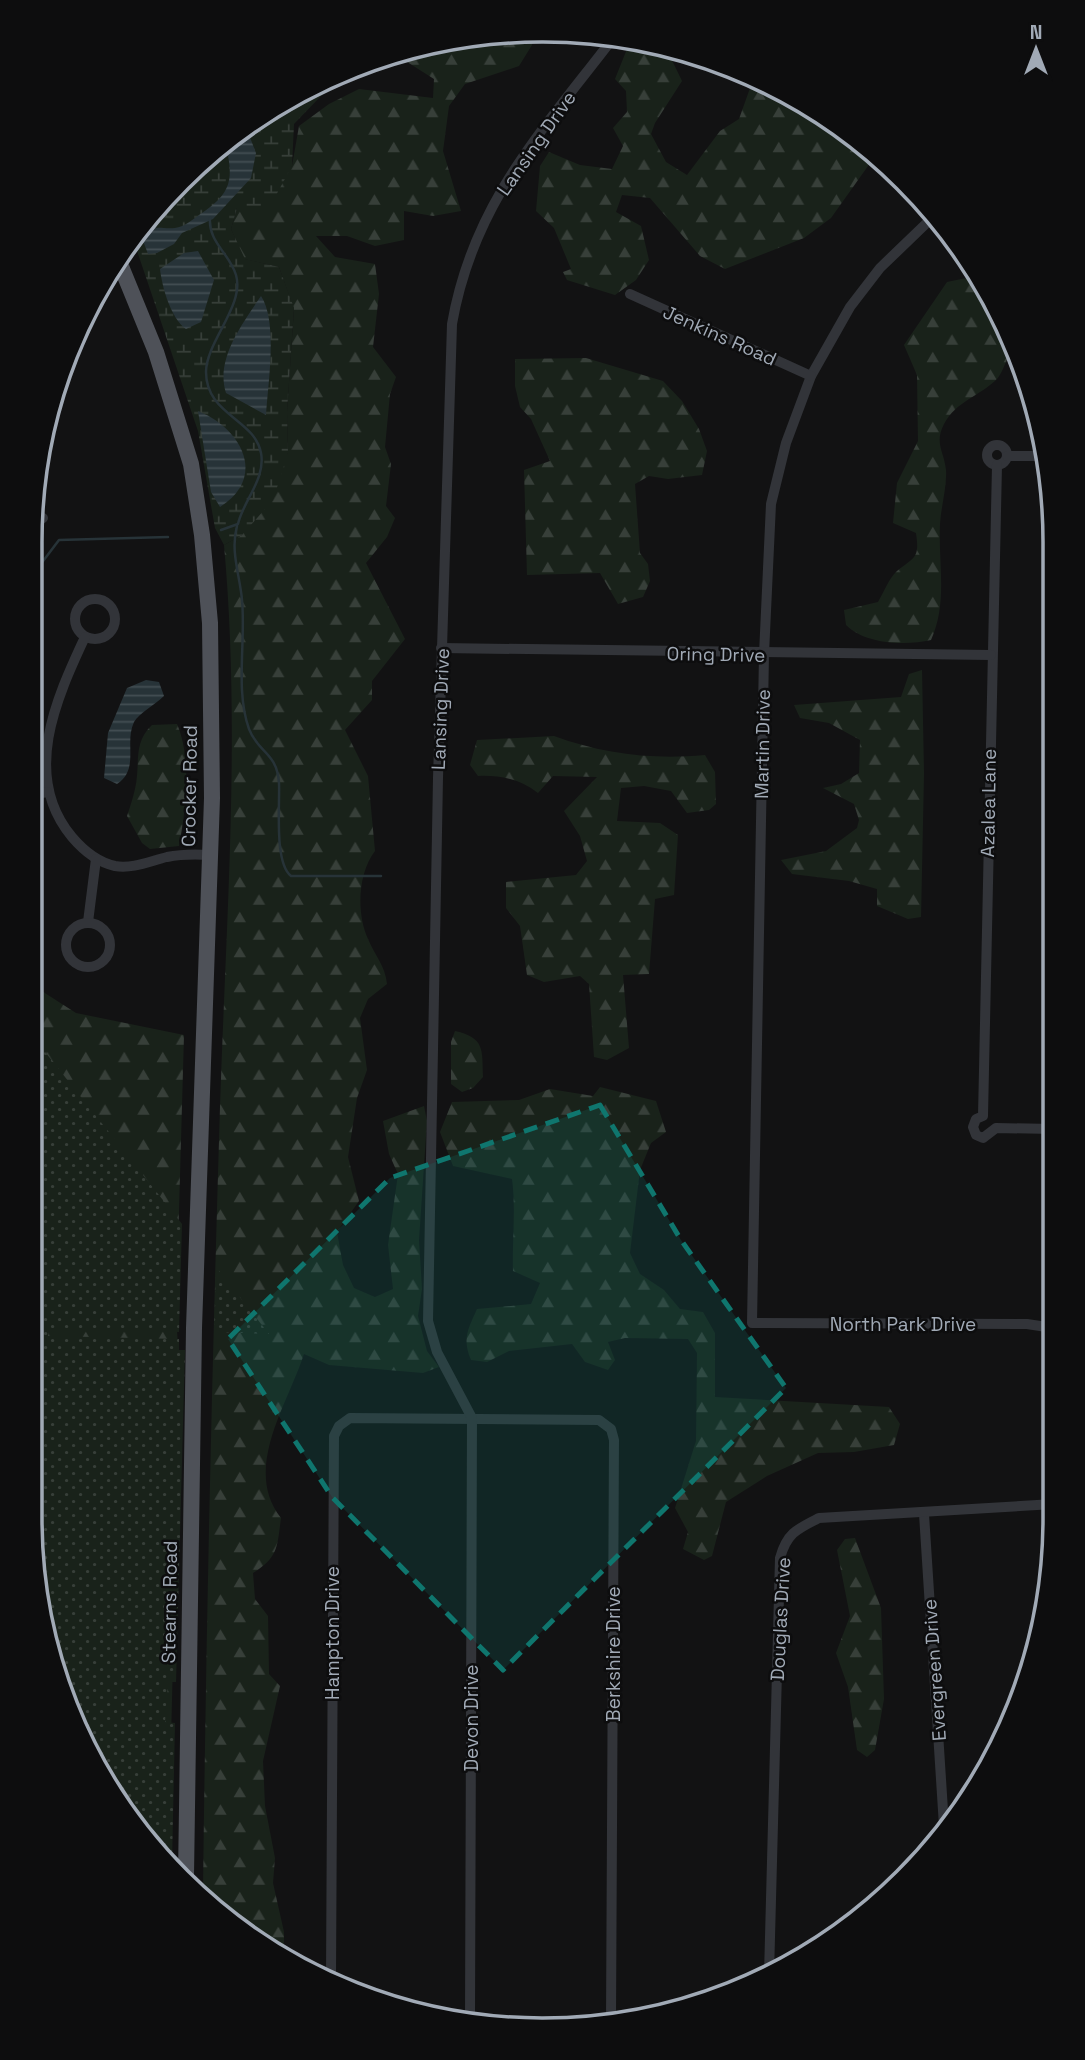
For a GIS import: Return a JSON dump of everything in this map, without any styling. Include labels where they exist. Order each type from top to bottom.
[{"type":"main road","name":"Crocker Road","points":[[122,270],[156,352],[191,464],[202,535],[210,623],[210,855],[194,1328]]},
{"type":"main road","name":"Stearns Road","points":[[186,1868],[194,1328]]},
{"type":"street","name":"Lansing Drive","points":[[472,1418],[437,1352],[428,1321],[442,648],[452,324],[459,288],[482,222],[518,162],[607,46]]},
{"type":"street","name":"Martin Drive","points":[[752,1323],[764,654],[771,504],[786,443],[811,376],[850,307],[880,268],[927,222]]},
{"type":"street","name":"Jenkins Road","points":[[630,294],[811,376]]},
{"type":"street","points":[[1003,447],[1007,456],[1005,461],[997,465],[988,460],[990,448],[1003,447]]},
{"type":"street","points":[[1007,456],[1035,456]]},
{"type":"street","name":"Azalea Lane","points":[[996,1128],[986,1138],[976,1135],[974,1122],[983,1115],[997,465]]},
{"type":"street","points":[[91,599],[105,601],[116,617],[114,629],[98,640],[85,637],[75,619],[79,606],[91,599]]},
{"type":"street","points":[[85,637],[60,692],[47,748],[44,775],[47,792],[64,828],[82,849],[96,859],[116,866],[135,866],[183,855],[210,855]]},
{"type":"street","name":"Oring Drive","points":[[442,648],[991,655]]},
{"type":"street","points":[[42,793],[47,792]]},
{"type":"street","points":[[88,922],[96,859]]},
{"type":"street","points":[[88,922],[107,933],[110,947],[104,960],[84,967],[71,960],[66,939],[74,926],[88,922]]},
{"type":"street","points":[[983,1115],[992,1121],[996,1128],[1043,1129]]},
{"type":"street","name":"North Park Drive","points":[[752,1323],[1027,1324],[1043,1326]]},
{"type":"street","name":"Hampton Drive","points":[[331,1971],[334,1436],[339,1426],[350,1418],[472,1418]]},
{"type":"street","name":"Devon Drive","points":[[470,2013],[472,1418]]},
{"type":"street","name":"Berkshire Drive","points":[[472,1418],[599,1420],[611,1429],[614,1440],[611,2013]]},
{"type":"street","name":"Douglas Drive","points":[[769,1963],[780,1558],[785,1540],[819,1518],[924,1514],[1043,1505]]},
{"type":"street","name":"Evergreen Drive","points":[[924,1514],[943,1817]]},
{"type":"highlighted area","points":[[600,1105],[681,1240],[786,1388],[503,1670],[332,1497],[228,1339],[390,1178]]},
{"type":"green space","points":[[532,42],[519,66],[465,84],[449,106],[443,151],[461,211],[433,216],[404,211],[404,240],[375,246],[347,236],[316,236],[335,257],[375,264],[379,294],[373,347],[396,377],[390,394],[385,447],[391,464],[386,506],[395,518],[387,537],[366,563],[405,639],[372,681],[372,700],[345,730],[368,776],[375,851],[365,870],[360,906],[364,929],[382,966],[387,984],[368,999],[360,1018],[367,1070],[357,1098],[348,1157],[359,1201],[337,1232],[343,1265],[354,1288],[375,1297],[393,1289],[388,1245],[398,1174],[389,1154],[383,1121],[424,1106],[427,1121],[419,1240],[422,1289],[418,1316],[427,1351],[439,1367],[423,1373],[329,1365],[304,1354],[272,1436],[266,1479],[270,1499],[281,1518],[279,1536],[268,1562],[253,1573],[255,1599],[268,1616],[269,1674],[280,1686],[263,1761],[265,1806],[275,1858],[273,1883],[284,1932],[284,1946],[238,1915],[203,1885],[212,1402],[231,825],[231,685],[224,545],[242,535],[288,453],[287,412],[294,309],[279,267],[244,259],[231,229],[237,208],[292,166],[299,126],[329,104],[359,89],[433,98],[434,79],[406,61],[477,46]]},
{"type":"green space","points":[[627,50],[671,59],[682,81],[655,123],[651,134],[666,162],[687,175],[720,131],[739,119],[750,88],[821,126],[869,163],[831,218],[804,238],[725,269],[700,256],[650,198],[622,195],[616,212],[641,226],[649,260],[636,280],[615,295],[567,280],[563,272],[571,269],[554,228],[536,211],[540,166],[549,152],[580,165],[612,169],[623,146],[613,128],[627,112],[626,91],[615,79]]},
{"type":"green space","points":[[324,92],[294,124],[292,166],[269,208],[237,208],[231,229],[245,259],[279,267],[294,308],[287,412],[288,453],[273,500],[242,535],[224,545],[215,528],[198,431],[137,250],[166,212],[212,166],[264,126]]},
{"type":"green space","points":[[967,278],[1008,359],[997,379],[955,410],[941,431],[940,442],[946,476],[940,524],[941,597],[931,640],[897,643],[874,640],[846,625],[844,610],[878,602],[892,577],[912,560],[916,553],[916,533],[893,523],[897,483],[918,441],[917,375],[904,345],[947,282]]},
{"type":"green space","points":[[586,358],[663,381],[682,401],[699,429],[707,451],[702,475],[668,479],[649,476],[635,484],[640,553],[648,564],[650,581],[643,597],[618,604],[600,573],[527,575],[524,470],[550,461],[531,419],[520,407],[515,386],[515,359]]},
{"type":"green space","points":[[922,670],[924,773],[921,917],[908,919],[877,906],[877,889],[849,881],[792,874],[781,860],[826,851],[857,828],[859,820],[854,804],[823,788],[841,784],[859,773],[860,740],[829,723],[800,718],[794,705],[901,697],[909,674]]},
{"type":"green space","points":[[177,724],[186,768],[184,816],[179,846],[150,849],[142,843],[127,816],[137,780],[139,747],[152,725]]},
{"type":"green space","points":[[554,736],[628,754],[666,757],[705,755],[715,772],[716,804],[709,810],[687,813],[671,791],[644,786],[621,788],[617,821],[660,823],[678,835],[674,895],[655,899],[649,974],[623,975],[629,1048],[607,1060],[594,1057],[589,984],[580,976],[544,982],[527,975],[520,926],[506,908],[506,882],[576,875],[587,861],[580,836],[564,811],[597,777],[553,776],[538,793],[525,784],[510,779],[478,776],[470,765],[477,740]]},
{"type":"green space","points":[[42,991],[76,1013],[184,1035],[176,1316],[180,1376],[171,1739],[141,1817],[109,1768],[80,1709],[59,1647],[46,1583],[42,1518]]},
{"type":"green space","points":[[455,1031],[472,1037],[482,1052],[483,1077],[473,1088],[462,1092],[451,1084],[451,1042]]},
{"type":"green space","points":[[42,1048],[182,1224],[179,1332],[49,1329],[48,1336],[179,1339],[179,1350],[185,1350],[176,1682],[168,1682],[165,1722],[175,1723],[172,1854],[126,1796],[80,1709],[59,1647],[46,1583],[42,1518]]},
{"type":"green space","points":[[600,1087],[656,1101],[666,1132],[651,1143],[640,1170],[630,1253],[640,1274],[664,1290],[680,1309],[703,1312],[715,1333],[715,1397],[889,1407],[900,1424],[894,1445],[854,1452],[818,1453],[767,1476],[726,1502],[712,1556],[704,1560],[683,1549],[688,1532],[675,1508],[696,1441],[697,1353],[688,1339],[625,1338],[608,1342],[615,1360],[608,1370],[585,1362],[572,1344],[509,1351],[487,1362],[471,1360],[468,1353],[467,1334],[477,1309],[531,1304],[540,1283],[513,1271],[512,1179],[453,1166],[440,1132],[452,1102],[519,1100],[550,1089],[593,1096]]},
{"type":"green space","points":[[216,1267],[269,1334],[214,1332]]},
{"type":"green space","points":[[855,1538],[881,1608],[884,1699],[875,1750],[867,1757],[857,1750],[848,1687],[836,1653],[850,1616],[837,1550],[845,1539]]},
{"type":"shaded area","points":[[250,136],[256,153],[251,178],[213,219],[182,233],[174,244],[157,253],[148,254],[143,241],[152,229],[185,225],[219,200],[228,184],[230,166],[227,154]]},
{"type":"shaded area","points":[[198,251],[214,280],[201,322],[186,329],[172,310],[160,269],[184,253]]},
{"type":"shaded area","points":[[261,296],[266,307],[271,337],[266,415],[226,393],[224,380],[227,354]]},
{"type":"shaded area","points":[[198,411],[226,429],[237,441],[243,454],[243,482],[235,495],[220,507],[211,492]]},
{"type":"shaded area","points":[[146,680],[159,682],[164,696],[134,722],[128,771],[117,784],[104,778],[108,733],[127,688]]},
{"type":"waterway","points":[[210,218],[212,234],[233,268],[237,287],[235,299],[208,360],[208,386],[222,408],[250,432],[257,442],[262,463],[238,524],[221,530]]},
{"type":"waterway","points":[[237,526],[235,545],[243,616],[245,714],[253,737],[271,759],[278,773],[280,847],[286,869],[291,876],[381,876]]},
{"type":"waterway","points":[[42,562],[59,540],[168,537]]}]
